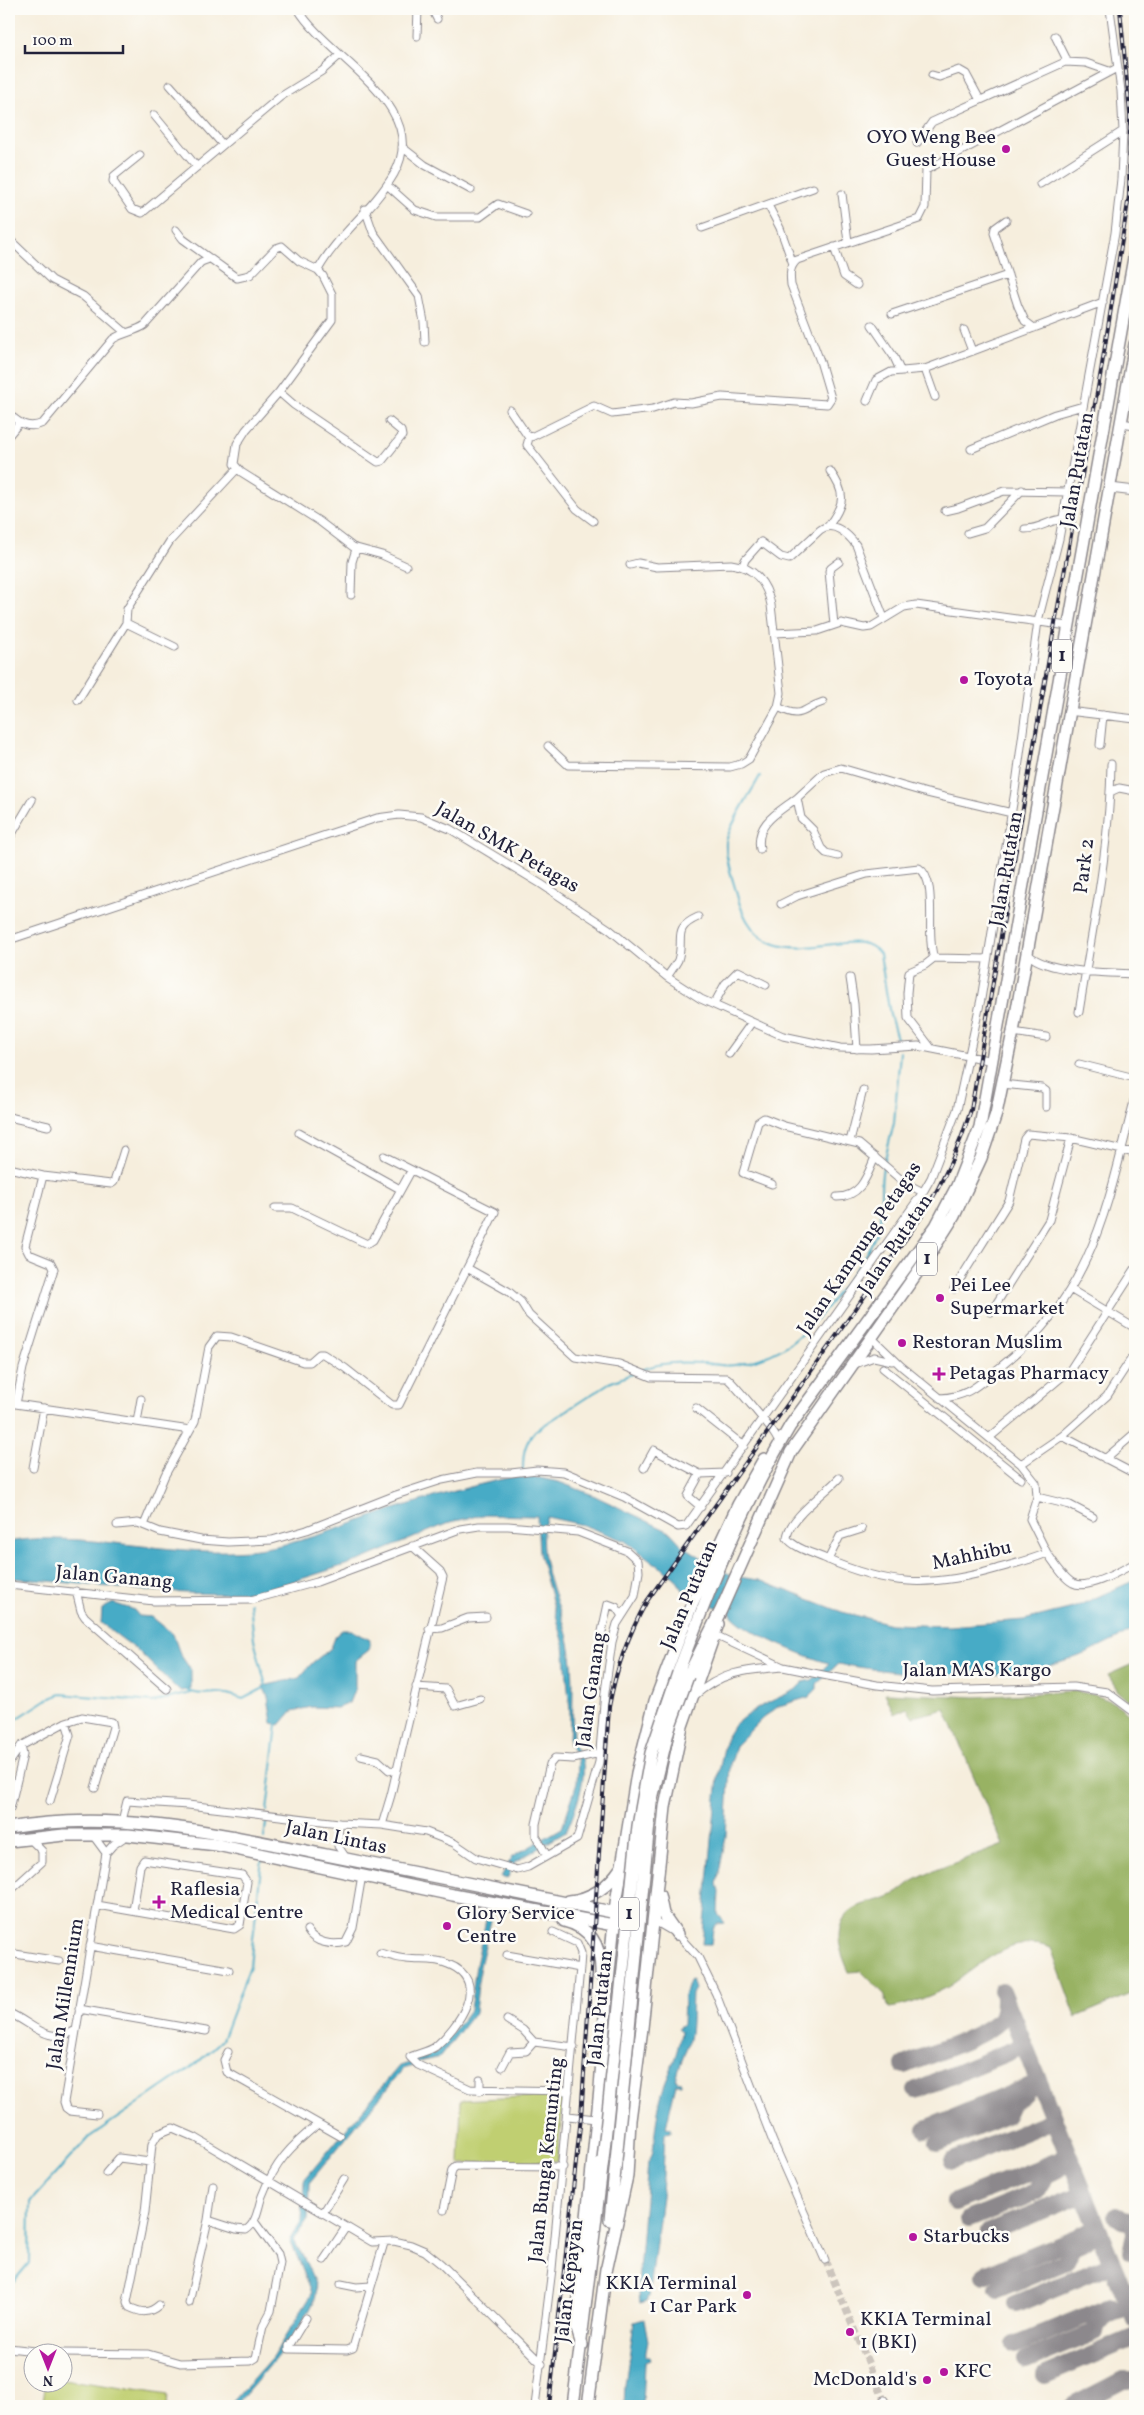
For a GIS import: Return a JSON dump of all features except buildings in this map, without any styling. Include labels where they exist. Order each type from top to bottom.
[{"type":"highway","name":"Jalan Putatan","points":[[616,2160],[652,1803],[683,1675],[703,1611],[742,1507],[798,1416],[916,1254],[944,1211],[970,1156],[980,1126],[1135,252]]},
{"type":"highway","name":"Jalan Putatan","points":[[603,2159],[638,1826],[652,1753],[683,1675],[721,1610],[790,1452],[954,1216],[988,1136],[1002,1084],[1024,970],[1077,661],[1121,423],[1133,372],[1135,344]]},
{"type":"highway","points":[[1096,478],[1111,484]]},
{"type":"highway","points":[[1062,659],[1077,661]]},
{"type":"highway","points":[[582,2345],[576,2326],[614,1912],[643,1745],[672,1651],[692,1604],[777,1439],[786,1426],[798,1416]]},
{"type":"highway","points":[[605,2276],[628,2176],[630,2120],[666,1798],[690,1700],[715,1635],[721,1610]]},
{"type":"highway","name":"Jalan Lintas","points":[[9,1828],[60,1821],[122,1821],[177,1826],[247,1838],[614,1912],[653,1926]]},
{"type":"highway","name":"Jalan Lintas","points":[[9,1841],[92,1834],[128,1835],[217,1845],[613,1926],[653,1926]]},
{"type":"highway","points":[[552,1901],[588,1897],[616,1876],[622,1866]]},
{"type":"highway","points":[[658,1876],[663,1914],[677,1934]]},
{"type":"highway","points":[[617,1895],[623,1902],[633,1907],[644,1906],[656,1898]]},
{"type":"highway","points":[[552,1901],[560,1906],[561,1915]]},
{"type":"highway","points":[[539,1910],[545,1917],[574,1924],[594,1940],[600,1950],[601,1990],[606,2001]]},
{"type":"highway","name":"Jalan Kepayan","points":[[573,2406],[582,2345],[603,2159]]},
{"type":"highway","name":"Jalan Kepayan","points":[[588,2406],[605,2276],[616,2160]]},
{"type":"street","points":[[298,9],[302,17],[359,72],[396,116],[402,134],[402,147],[395,173],[387,185],[328,252],[318,270]]},
{"type":"street","points":[[417,36],[418,9]]},
{"type":"street","points":[[432,9],[437,19]]},
{"type":"street","name":"Jalan Kampung Petagas","points":[[117,1525],[130,1522],[144,1525],[160,1532],[192,1539],[228,1542],[272,1540],[307,1530],[425,1485],[477,1473],[511,1473],[532,1470],[564,1472],[624,1496],[678,1527],[686,1526],[726,1473],[923,1192],[931,1178],[957,1110],[981,999],[1012,812],[1038,621],[1050,583],[1063,518],[1115,234],[1121,179],[1123,131],[1110,9]]},
{"type":"street","points":[[1055,36],[1066,58],[1065,62]]},
{"type":"street","points":[[140,156],[112,180],[132,209],[142,213],[280,97],[322,71],[340,55]]},
{"type":"street","points":[[918,143],[932,122],[1065,62],[1086,63],[1108,71]]},
{"type":"street","points":[[592,521],[577,509],[532,452],[527,445],[529,438],[594,406],[612,414],[653,409],[674,402],[691,403],[722,397],[827,404],[831,398],[820,361],[791,285],[790,272],[793,264],[798,260],[848,242],[903,226],[919,219],[925,207],[926,170],[1108,71],[1117,68]]},
{"type":"street","points":[[932,75],[939,77],[960,70],[966,74],[980,100]]},
{"type":"street","points":[[170,85],[223,145]]},
{"type":"street","points":[[154,115],[197,167]]},
{"type":"street","points":[[1040,184],[1123,131]]},
{"type":"street","points":[[402,147],[425,165],[471,190]]},
{"type":"street","points":[[387,185],[415,210],[436,217],[480,217],[498,204],[526,214]]},
{"type":"street","points":[[702,228],[813,188]]},
{"type":"street","points":[[842,194],[848,242]]},
{"type":"street","points":[[768,205],[780,228],[793,264]]},
{"type":"street","points":[[366,209],[373,232],[419,296],[424,322],[425,342]]},
{"type":"street","points":[[1006,220],[995,228],[994,233],[1025,320],[1034,328]]},
{"type":"street","points":[[176,230],[182,239],[237,278],[245,278],[250,275],[276,248],[282,246],[299,261],[318,270],[329,285],[332,294],[332,320],[279,392],[237,444],[234,458],[237,469],[319,521],[356,549],[382,555],[406,566]]},
{"type":"street","points":[[9,239],[52,280],[83,296],[126,333]]},
{"type":"street","points":[[834,247],[844,276],[857,285]]},
{"type":"street","points":[[9,414],[19,423],[36,426],[43,422],[113,339],[136,331],[145,325],[201,262],[209,259]]},
{"type":"street","points":[[892,314],[1008,275]]},
{"type":"street","points":[[867,401],[876,380],[900,370],[925,369],[1103,302]]},
{"type":"street","points":[[872,325],[894,357],[900,370]]},
{"type":"street","points":[[964,330],[972,351]]},
{"type":"street","points":[[925,369],[935,396]]},
{"type":"street","points":[[279,392],[294,405],[378,462],[382,461],[402,434],[389,422]]},
{"type":"street","points":[[971,449],[1055,414],[1083,406]]},
{"type":"street","points":[[510,410],[529,438]]},
{"type":"street","points":[[9,435],[19,423]]},
{"type":"street","points":[[1121,423],[1135,425]]},
{"type":"street","points":[[78,700],[126,623],[127,609],[170,541],[237,469]]},
{"type":"street","points":[[743,566],[745,560],[761,542],[781,557],[789,559],[820,530],[829,525],[842,499],[840,488],[830,470]]},
{"type":"street","points":[[1111,484],[1135,492]]},
{"type":"street","points":[[945,511],[958,508],[997,492],[1022,490],[1068,492]]},
{"type":"street","points":[[968,533],[985,528],[1022,490]]},
{"type":"street","points":[[1025,529],[1041,527],[1050,521],[1063,518]]},
{"type":"street","points":[[829,525],[838,529],[856,545],[884,618]]},
{"type":"street","points":[[351,595],[352,562],[356,549]]},
{"type":"street","points":[[834,625],[829,572],[839,562]]},
{"type":"street","points":[[548,746],[568,765],[730,767],[741,764],[748,759],[778,707],[782,697],[768,590],[760,578],[743,566],[724,564],[657,567],[638,563],[630,565]]},
{"type":"street","points":[[774,633],[817,631],[834,625],[850,623],[864,628],[876,625],[884,618],[904,607],[916,605],[1068,626]]},
{"type":"street","points":[[126,623],[175,647]]},
{"type":"street","points":[[778,707],[793,714],[800,714],[823,702]]},
{"type":"street","points":[[1068,711],[1135,719]]},
{"type":"street","points":[[1100,745],[1103,715]]},
{"type":"street","name":"Park 2","points":[[1078,1012],[1100,884],[1110,792],[1111,764]]},
{"type":"street","points":[[760,849],[759,835],[764,825],[824,773],[841,768],[927,793],[1012,812]]},
{"type":"street","points":[[1110,792],[1119,788],[1135,791]]},
{"type":"street","points":[[797,798],[801,818],[813,830],[821,848],[838,856]]},
{"type":"street","points":[[9,839],[32,800]]},
{"type":"street","name":"Jalan SMK Petagas","points":[[9,940],[377,818],[399,815],[421,817],[450,829],[541,884],[609,929],[667,977],[714,1004],[752,1022],[801,1041],[857,1049],[913,1046],[993,1061]]},
{"type":"street","points":[[781,904],[797,896],[867,874],[919,868],[923,870],[928,881],[930,937],[934,958]]},
{"type":"street","points":[[667,977],[677,961],[680,930],[684,925],[698,917]]},
{"type":"street","points":[[1026,952],[1040,964]]},
{"type":"street","points":[[930,1048],[908,1018],[907,984],[909,972],[925,965],[934,958],[987,959]]},
{"type":"street","points":[[1024,970],[1040,964],[1084,971],[1135,974]]},
{"type":"street","points":[[714,1004],[724,984],[738,971],[766,985]]},
{"type":"street","points":[[850,978],[857,1049]]},
{"type":"street","points":[[729,1054],[752,1022]]},
{"type":"street","points":[[1012,1032],[1046,1037]]},
{"type":"street","points":[[1079,1064],[1135,1078]]},
{"type":"street","points":[[1002,1084],[1042,1088],[1046,1091],[1046,1107]]},
{"type":"street","points":[[850,1141],[863,1090]]},
{"type":"street","points":[[940,1398],[956,1397],[968,1393],[1033,1340],[1070,1289],[1088,1260],[1098,1236],[1135,1096]]},
{"type":"street","points":[[9,1117],[48,1126]]},
{"type":"street","points":[[772,1184],[743,1173],[758,1122],[764,1118],[800,1130],[850,1141],[864,1147],[906,1183],[923,1192]]},
{"type":"street","points":[[299,1133],[400,1189]]},
{"type":"street","points":[[954,1289],[1009,1200],[1026,1136],[1034,1133],[1070,1138],[1122,1149],[1135,1154]]},
{"type":"street","points":[[991,1312],[1049,1220],[1070,1138]]},
{"type":"street","points":[[9,1168],[43,1176],[112,1184],[124,1150]]},
{"type":"street","points":[[144,1525],[166,1475],[199,1409],[209,1347],[217,1336],[231,1337],[303,1362],[310,1362],[319,1354],[322,1354],[345,1368],[392,1405],[399,1405],[495,1212],[384,1156]]},
{"type":"street","points":[[837,1197],[851,1194],[861,1186],[875,1157]]},
{"type":"street","points":[[274,1208],[292,1208],[367,1244],[373,1240],[411,1171]]},
{"type":"street","points":[[43,1176],[25,1246],[29,1254],[51,1263],[54,1269],[12,1403],[190,1430]]},
{"type":"street","points":[[467,1268],[508,1291],[521,1302],[526,1311],[571,1356],[580,1359],[611,1362],[655,1378],[724,1377],[729,1380],[762,1420],[772,1428],[777,1439]]},
{"type":"street","points":[[989,1438],[1070,1370],[1135,1269]]},
{"type":"street","points":[[1070,1289],[1135,1328]]},
{"type":"street","points":[[871,1337],[901,1366],[1019,1462],[1034,1479],[1037,1496],[1070,1505],[1093,1517]]},
{"type":"street","points":[[1008,1469],[1062,1436],[1107,1396],[1135,1353]]},
{"type":"street","points":[[851,1366],[874,1356],[887,1359],[901,1366]]},
{"type":"street","points":[[882,1368],[1021,1479]]},
{"type":"street","points":[[137,1422],[141,1399]]},
{"type":"street","points":[[33,1468],[44,1408]]},
{"type":"street","points":[[696,1408],[744,1446]]},
{"type":"street","points":[[772,1428],[786,1426]]},
{"type":"street","points":[[1105,1458],[1135,1433]]},
{"type":"street","points":[[1062,1436],[1135,1474]]},
{"type":"street","points":[[644,1468],[654,1450],[700,1474],[726,1473]]},
{"type":"street","points":[[700,1474],[688,1496],[701,1507]]},
{"type":"street","name":"Mahhibu","points":[[839,1478],[801,1515],[787,1536],[791,1542],[828,1560],[883,1578],[921,1582],[962,1578],[1030,1560],[1047,1553],[1031,1523],[1031,1515],[1037,1496]]},
{"type":"street","name":"Jalan Ganang","points":[[9,1584],[154,1601],[249,1601],[317,1582],[460,1529],[479,1526],[547,1528],[596,1537],[634,1556],[639,1566],[637,1588],[631,1606],[622,1616],[612,1642],[598,1769],[582,1817],[579,1837],[546,1854],[523,1869],[514,1869],[476,1858],[439,1836],[382,1825],[339,1824],[254,1813],[127,1801],[122,1821]]},
{"type":"street","points":[[828,1560],[840,1536],[862,1529]]},
{"type":"street","points":[[382,1825],[443,1575],[412,1546]]},
{"type":"street","points":[[1047,1553],[1069,1580],[1076,1584],[1096,1582],[1135,1563]]},
{"type":"street","points":[[76,1591],[81,1611],[85,1617],[167,1689]]},
{"type":"street","points":[[612,1642],[604,1640],[601,1636],[608,1604],[616,1607],[622,1616]]},
{"type":"street","points":[[429,1629],[442,1628],[468,1618],[486,1617]]},
{"type":"street","name":"Jalan MAS Kargo","points":[[715,1635],[783,1667],[814,1674],[932,1691],[1073,1687],[1106,1692],[1135,1713]]},
{"type":"street","name":"Jalan MAS Kargo","points":[[690,1700],[712,1682],[726,1675],[750,1670],[783,1667]]},
{"type":"street","points":[[416,1687],[446,1689],[455,1706],[480,1699]]},
{"type":"street","points":[[9,1763],[22,1746],[66,1722],[82,1717],[113,1724],[95,1788]]},
{"type":"street","points":[[50,1801],[70,1735],[66,1722]]},
{"type":"street","points":[[10,1809],[23,1755],[22,1746]]},
{"type":"street","points":[[546,1854],[538,1840],[536,1831],[537,1815],[550,1764],[555,1758],[574,1759],[600,1753]]},
{"type":"street","points":[[361,1756],[378,1760],[389,1770],[396,1771]]},
{"type":"street","points":[[339,1824],[337,1842],[339,1849],[347,1859]]},
{"type":"street","points":[[92,1834],[102,1845],[106,1854],[113,1845],[128,1835]]},
{"type":"street","points":[[9,1892],[41,1864],[42,1851],[47,1841],[53,1836]]},
{"type":"street","points":[[29,1838],[42,1851]]},
{"type":"street","points":[[320,1854],[329,1850],[337,1842]]},
{"type":"street","name":"Jalan Millennium","points":[[97,2114],[70,2111],[64,2106],[106,1854]]},
{"type":"street","points":[[96,1905],[234,1929],[240,1926],[247,1882],[242,1875],[147,1859],[140,1866],[133,1911]]},
{"type":"street","points":[[307,1930],[310,1936],[322,1941],[340,1944],[346,1942],[353,1928],[362,1875]]},
{"type":"street","points":[[653,1926],[677,1934],[693,1949],[716,1994],[773,2142],[825,2260]]},
{"type":"street","name":"Jalan Bunga Kemunting","points":[[535,2406],[542,2364],[546,2310],[563,2167],[581,1953],[577,1943],[553,1932]]},
{"type":"street","points":[[90,1946],[229,1970]]},
{"type":"street","points":[[9,1953],[59,1961]]},
{"type":"street","points":[[380,1953],[400,1958],[430,1959],[447,1963],[462,1971],[467,1978],[469,1992],[462,2015],[434,2048],[410,2057],[418,2065],[461,2086],[480,2091],[569,2091]]},
{"type":"street","points":[[507,1955],[580,1968]]},
{"type":"street","points":[[79,2009],[206,2031]]},
{"type":"street","points":[[9,2013],[24,2020],[31,2028],[42,2033],[65,2036],[76,2030]]},
{"type":"street","points":[[507,2020],[523,2030],[534,2042],[574,2047]]},
{"type":"street","points":[[502,2067],[510,2052],[526,2051],[534,2042]]},
{"type":"street","points":[[228,2052],[224,2060],[227,2072],[340,2136]]},
{"type":"street","points":[[480,2080],[480,2091]]},
{"type":"street","points":[[568,2116],[596,2119]]},
{"type":"street","points":[[208,2220],[242,2230],[250,2228],[268,2180],[290,2147],[318,2124]]},
{"type":"street","points":[[159,2305],[148,2312],[134,2309],[127,2305],[145,2212],[152,2144],[158,2134],[169,2128],[177,2129],[268,2180],[372,2242],[384,2243],[394,2241],[425,2250],[542,2364]]},
{"type":"street","points":[[106,2173],[119,2158],[150,2162]]},
{"type":"street","points":[[444,2210],[452,2170],[456,2166],[563,2167]]},
{"type":"street","points":[[323,2213],[344,2179]]},
{"type":"street","points":[[189,2303],[208,2220],[213,2186]]},
{"type":"street","points":[[72,2354],[148,2354],[180,2363],[206,2364],[251,2361],[256,2358],[263,2326],[271,2310],[280,2263],[278,2254],[254,2221]]},
{"type":"street","points":[[324,2260],[346,2227]]},
{"type":"street","points":[[306,2318],[289,2349],[347,2350],[353,2348],[384,2243]]},
{"type":"street","points":[[341,2284],[354,2287],[371,2286]]},
{"type":"street","points":[[9,2348],[22,2349]]},
{"type":"green space","points":[[1135,1663],[1135,1706],[1118,1691],[1108,1675]]},
{"type":"green space","points":[[1074,1691],[1108,1700],[1129,1713],[1135,1720],[1135,1992],[1076,2017],[1051,1948],[1036,1944],[1010,1948],[998,1953],[938,1992],[889,2008],[884,1994],[861,1971],[849,1972],[839,1940],[840,1927],[843,1920],[853,1909],[859,1906],[896,1894],[912,1882],[926,1875],[1003,1845],[945,1709],[913,1717],[907,1708],[894,1714],[885,1693],[976,1697]]},
{"type":"green space","points":[[564,2095],[557,2161],[459,2164],[461,2100]]},
{"type":"green space","points":[[72,2380],[168,2395],[167,2406],[42,2406],[44,2392],[72,2392]]},
{"type":"water","points":[[512,1477],[540,1478],[559,1482],[593,1495],[670,1532],[682,1545],[724,1572],[738,1577],[759,1580],[842,1612],[891,1624],[949,1626],[1024,1620],[1073,1608],[1135,1580],[1135,1629],[1118,1639],[1072,1659],[1036,1669],[1008,1673],[980,1675],[922,1674],[838,1664],[817,1684],[817,1689],[809,1697],[779,1706],[763,1718],[737,1744],[730,1764],[726,1836],[717,1884],[719,1891],[718,1914],[725,1923],[717,1924],[713,1929],[711,1944],[702,1944],[718,1777],[726,1738],[734,1725],[744,1717],[763,1705],[795,1690],[803,1682],[812,1680],[829,1663],[807,1656],[759,1635],[745,1627],[730,1612],[687,1596],[675,1578],[625,1541],[583,1525],[547,1517],[543,1531],[545,1563],[565,1628],[571,1655],[573,1742],[582,1759],[582,1785],[566,1832],[515,1862],[507,1879],[501,1877],[512,1857],[562,1828],[577,1783],[578,1761],[569,1744],[570,1712],[564,1644],[539,1553],[537,1516],[482,1515],[451,1522],[361,1560],[260,1592],[189,1593],[9,1578],[9,1542],[26,1539],[53,1539],[169,1549],[236,1551],[258,1549],[292,1543],[419,1501]]},
{"type":"water","points":[[113,1603],[134,1610],[139,1616],[152,1617],[173,1634],[180,1654],[191,1670],[191,1689],[182,1691],[175,1687],[137,1650],[101,1623],[102,1609]]},
{"type":"water","points":[[342,1630],[352,1630],[370,1640],[369,1650],[355,1661],[355,1688],[349,1703],[337,1708],[312,1707],[292,1711],[280,1725],[272,1723],[268,1697],[263,1686],[299,1678],[312,1663],[331,1648],[336,1635]]},
{"type":"water","points":[[488,1911],[493,1912],[480,1966],[475,2012],[440,2057],[418,2062],[414,2066],[403,2069],[309,2183],[308,2219],[294,2239],[314,2282],[316,2288],[315,2298],[308,2313],[284,2348],[235,2406],[229,2406],[272,2358],[312,2293],[290,2239],[302,2220],[304,2180],[399,2066],[410,2063],[415,2058],[437,2052],[470,2010],[476,1965]]},
{"type":"water","points":[[692,1980],[695,1989],[692,1994],[689,2039],[676,2081],[681,2082],[681,2084],[676,2084],[666,2127],[671,2128],[671,2132],[665,2133],[662,2196],[649,2297],[647,2301],[640,2303],[638,2284],[648,2162],[653,2151],[661,2098],[679,2042],[681,2031],[677,2028],[683,2024],[684,1996],[689,1981]]},
{"type":"water","points":[[644,2319],[648,2341],[645,2357],[649,2357],[650,2360],[645,2362],[643,2406],[624,2406],[634,2322]]},
{"type":"waterway","points":[[760,776],[735,820],[726,843],[731,876],[749,924],[766,940],[787,947],[851,943],[868,945],[880,954],[890,1015],[898,1042]]},
{"type":"waterway","points":[[884,1163],[894,1123],[900,1052]]},
{"type":"waterway","points":[[641,1370],[655,1365],[670,1363],[705,1363],[727,1366],[742,1364],[776,1352],[799,1336],[827,1307],[841,1289],[866,1253],[874,1237],[880,1217],[883,1167]]},
{"type":"waterway","points":[[523,1470],[525,1449],[528,1440],[535,1431],[609,1383],[634,1373]]},
{"type":"waterway","points":[[250,1603],[254,1640],[266,1686]]},
{"type":"waterway","points":[[186,1690],[198,1694],[218,1693],[243,1699],[264,1688]]},
{"type":"waterway","points":[[9,1724],[46,1700],[61,1694],[153,1702],[191,1693]]},
{"type":"waterway","points":[[267,1811],[277,1724]]},
{"type":"waterway","points":[[264,1838],[267,1816]]},
{"type":"waterway","points":[[9,2287],[29,2263],[30,2202],[88,2138],[196,2064],[222,2040],[250,1966],[262,1858]]},
{"type":"taxiway","points":[[1002,1991],[1135,2320]]},
{"type":"taxiway","points":[[904,2065],[982,2033],[999,2020],[1004,2007],[1004,1998]]},
{"type":"taxiway","points":[[916,2090],[1023,2046]]},
{"type":"taxiway","points":[[926,2129],[1038,2083]]},
{"type":"taxiway","points":[[938,2143],[1006,2115],[1011,2104],[1024,2093]]},
{"type":"taxiway","points":[[953,2161],[1053,2120]]},
{"type":"taxiway","points":[[955,2202],[1068,2157]]},
{"type":"taxiway","points":[[969,2219],[1036,2192],[1046,2175],[1060,2168]]},
{"type":"taxiway","points":[[989,2232],[1083,2194]]},
{"type":"taxiway","points":[[1116,2215],[1123,2220],[1135,2222]]},
{"type":"taxiway","points":[[985,2275],[1097,2229]]},
{"type":"taxiway","points":[[1131,2251],[1135,2234]]},
{"type":"taxiway","points":[[998,2289],[1065,2262],[1073,2247],[1087,2239]]},
{"type":"taxiway","points":[[1016,2304],[1112,2264]]},
{"type":"taxiway","points":[[1015,2345],[1110,2306]]},
{"type":"taxiway","points":[[1026,2360],[1095,2332],[1103,2317],[1113,2311],[1131,2308]]},
{"type":"taxiway","points":[[1045,2375],[1135,2337]]},
{"type":"taxiway","points":[[1073,2406],[1123,2380],[1135,2380]]},
{"type":"tunnel","points":[[825,2260],[884,2400]]},
{"type":"railway","points":[[549,2406],[581,2117],[609,1707],[619,1665],[628,1639],[647,1601],[924,1213],[951,1163],[971,1110],[1055,623],[1101,371],[1129,196],[1130,114],[1120,9]]},
{"type":"place","name":"OYO Weng Bee Guest House","points":[[1006,149]]},
{"type":"place","name":"Toyota","points":[[964,680]]},
{"type":"place","name":"Pei Lee Supermarket","points":[[940,1298]]},
{"type":"place","name":"Restoran Muslim","points":[[902,1343]]},
{"type":"place","name":"Petagas Pharmacy","points":[[939,1374]]},
{"type":"place","name":"Raflesia Medical Centre","points":[[159,1902]]},
{"type":"place","name":"Glory Service Centre","points":[[447,1926]]},
{"type":"place","name":"Starbucks","points":[[913,2237]]},
{"type":"place","name":"KKIA Terminal 1 Car Park","points":[[747,2295]]},
{"type":"place","name":"KKIA Terminal 1 (BKI)","points":[[850,2332]]},
{"type":"place","name":"KFC","points":[[944,2372]]},
{"type":"place","name":"McDonald's","points":[[927,2380]]}]
